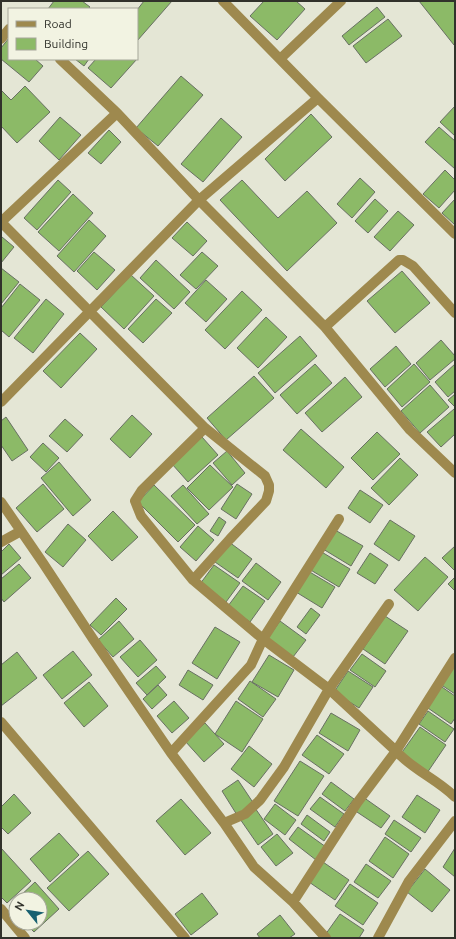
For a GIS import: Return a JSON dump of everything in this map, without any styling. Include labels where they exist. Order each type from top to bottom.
[{"type":"street","points":[[223,1],[455,234]]},
{"type":"street","points":[[280,59],[341,1]]},
{"type":"street","points":[[1,39],[8,30]]},
{"type":"street","points":[[61,60],[118,113],[199,200],[325,327],[410,430],[455,473]]},
{"type":"street","points":[[1,402],[199,200],[318,98]]},
{"type":"street","points":[[118,113],[1,222],[205,428],[265,476],[269,485],[266,501],[192,580]]},
{"type":"street","points":[[325,327],[399,260],[403,260],[413,266],[455,313]]},
{"type":"street","points":[[205,428],[142,490],[135,501],[141,516],[192,580],[263,640],[329,689],[403,759],[441,784],[455,797]]},
{"type":"street","points":[[1,502],[171,753],[224,823],[254,867],[294,902],[326,938]]},
{"type":"street","points":[[171,753],[251,665],[263,640],[339,519]]},
{"type":"street","points":[[1,542],[21,531]]},
{"type":"street","points":[[224,823],[245,814],[260,800],[284,767],[329,689],[390,604]]},
{"type":"street","points":[[294,902],[357,803],[396,751],[455,658]]},
{"type":"street","points":[[1,722],[185,938]]},
{"type":"street","points":[[378,938],[409,881],[455,821]]},
{"type":"street","points":[[1,909],[25,938]]},
{"type":"building","points":[[54,1],[82,1],[90,7],[89,8],[49,8]]},
{"type":"building","points":[[144,1],[172,1],[138,40],[138,9]]},
{"type":"building","points":[[264,1],[296,1],[305,9],[277,40],[250,16]]},
{"type":"building","points":[[419,1],[455,1],[454,45]]},
{"type":"building","points":[[377,7],[385,17],[349,45],[342,36]]},
{"type":"building","points":[[388,19],[402,36],[366,63],[353,46]]},
{"type":"building","points":[[8,39],[8,60],[36,60],[43,66],[29,82],[1,59],[1,48]]},
{"type":"building","points":[[76,60],[88,60],[84,66]]},
{"type":"building","points":[[95,60],[136,60],[111,88],[88,68]]},
{"type":"building","points":[[181,76],[203,95],[158,146],[136,128]]},
{"type":"building","points":[[25,86],[50,112],[17,143],[1,126],[1,90],[11,100]]},
{"type":"building","points":[[455,106],[455,136],[440,122]]},
{"type":"building","points":[[311,114],[332,137],[285,181],[265,159]]},
{"type":"building","points":[[60,117],[81,135],[59,160],[39,141]]},
{"type":"building","points":[[221,118],[242,137],[203,182],[181,164]]},
{"type":"building","points":[[439,127],[455,141],[455,169],[425,142]]},
{"type":"building","points":[[109,130],[121,142],[101,164],[88,153]]},
{"type":"building","points":[[445,170],[455,180],[455,190],[439,208],[423,194]]},
{"type":"building","points":[[360,178],[375,192],[352,218],[337,204]]},
{"type":"building","points":[[58,180],[71,192],[37,230],[24,218]]},
{"type":"building","points":[[242,180],[278,218],[307,191],[337,223],[287,271],[220,200]]},
{"type":"building","points":[[73,194],[93,213],[59,251],[38,232]]},
{"type":"building","points":[[375,199],[388,211],[368,233],[355,221]]},
{"type":"building","points":[[455,199],[455,225],[442,213]]},
{"type":"building","points":[[398,211],[414,225],[390,251],[374,237]]},
{"type":"building","points":[[89,220],[106,236],[74,272],[57,256]]},
{"type":"building","points":[[187,222],[207,241],[193,256],[172,238]]},
{"type":"building","points":[[2,237],[14,247],[1,263],[1,238]]},
{"type":"building","points":[[94,252],[115,270],[97,290],[77,271]]},
{"type":"building","points":[[202,252],[218,266],[196,289],[180,275]]},
{"type":"building","points":[[156,260],[190,292],[174,309],[140,278]]},
{"type":"building","points":[[1,268],[19,282],[1,304]]},
{"type":"building","points":[[402,271],[430,303],[395,333],[367,301]]},
{"type":"building","points":[[131,275],[154,296],[124,329],[101,307]]},
{"type":"building","points":[[206,280],[227,299],[206,322],[185,303]]},
{"type":"building","points":[[20,284],[40,300],[9,337],[1,330],[1,308]]},
{"type":"building","points":[[242,291],[262,310],[225,349],[205,330]]},
{"type":"building","points":[[46,299],[64,314],[33,353],[14,338]]},
{"type":"building","points":[[156,299],[172,313],[143,343],[128,329]]},
{"type":"building","points":[[266,317],[287,337],[258,368],[237,348]]},
{"type":"building","points":[[80,333],[97,349],[61,388],[43,371]]},
{"type":"building","points":[[300,336],[317,356],[275,393],[258,373]]},
{"type":"building","points":[[441,340],[455,356],[455,359],[430,380],[416,363]]},
{"type":"building","points":[[396,346],[411,364],[385,387],[370,369]]},
{"type":"building","points":[[315,364],[332,383],[297,414],[280,395]]},
{"type":"building","points":[[414,364],[430,382],[402,407],[387,389]]},
{"type":"building","points":[[455,364],[455,391],[448,397],[435,382]]},
{"type":"building","points":[[254,376],[274,398],[226,440],[207,418]]},
{"type":"building","points":[[345,377],[362,397],[322,432],[305,413]]},
{"type":"building","points":[[430,385],[449,407],[420,433],[401,411]]},
{"type":"building","points":[[455,394],[455,407],[448,400]]},
{"type":"building","points":[[454,409],[455,434],[441,447],[427,432]]},
{"type":"building","points":[[132,415],[152,434],[130,458],[110,439]]},
{"type":"building","points":[[6,417],[28,450],[12,461],[1,445],[1,421]]},
{"type":"building","points":[[65,419],[83,435],[67,452],[49,436]]},
{"type":"building","points":[[301,429],[344,467],[326,488],[283,450]]},
{"type":"building","points":[[377,432],[400,454],[373,480],[351,458]]},
{"type":"building","points":[[202,437],[218,455],[188,482],[172,464]]},
{"type":"building","points":[[43,443],[59,458],[46,472],[30,457]]},
{"type":"building","points":[[227,451],[245,473],[232,485],[213,463]]},
{"type":"building","points":[[400,458],[418,475],[389,505],[371,488]]},
{"type":"building","points":[[59,462],[91,500],[73,516],[41,478]]},
{"type":"building","points":[[210,465],[233,487],[209,510],[187,488]]},
{"type":"building","points":[[43,484],[64,509],[37,532],[16,508]]},
{"type":"building","points":[[237,484],[252,494],[236,519],[221,509]]},
{"type":"building","points":[[154,485],[195,525],[178,542],[138,502]]},
{"type":"building","points":[[183,485],[209,514],[197,524],[171,496]]},
{"type":"building","points":[[360,490],[383,505],[370,523],[348,508]]},
{"type":"building","points":[[113,511],[138,537],[112,561],[88,536]]},
{"type":"building","points":[[219,517],[226,522],[218,536],[210,531]]},
{"type":"building","points":[[390,520],[415,536],[399,561],[374,544]]},
{"type":"building","points":[[68,524],[86,540],[63,567],[45,552]]},
{"type":"building","points":[[198,526],[214,540],[196,561],[180,547]]},
{"type":"building","points":[[335,530],[363,546],[351,566],[323,549]]},
{"type":"building","points":[[229,542],[252,559],[238,578],[215,562]]},
{"type":"building","points":[[9,544],[21,558],[1,575],[1,552]]},
{"type":"building","points":[[455,546],[455,571],[442,558]]},
{"type":"building","points":[[320,551],[350,569],[339,587],[309,569]]},
{"type":"building","points":[[370,553],[388,565],[375,584],[357,573]]},
{"type":"building","points":[[425,557],[448,577],[418,611],[394,590]]},
{"type":"building","points":[[256,563],[281,582],[268,600],[242,581]]},
{"type":"building","points":[[19,564],[31,578],[4,602],[1,598],[1,579]]},
{"type":"building","points":[[214,565],[240,583],[226,602],[200,584]]},
{"type":"building","points":[[308,571],[335,587],[322,608],[296,592]]},
{"type":"building","points":[[455,577],[455,591],[448,584]]},
{"type":"building","points":[[243,586],[265,601],[250,622],[228,606]]},
{"type":"building","points":[[116,598],[127,609],[101,635],[90,625]]},
{"type":"building","points":[[311,608],[320,615],[306,634],[297,627]]},
{"type":"building","points":[[385,616],[408,631],[385,664],[363,649]]},
{"type":"building","points":[[119,621],[134,639],[113,657],[98,640]]},
{"type":"building","points":[[280,621],[306,640],[293,657],[268,638]]},
{"type":"building","points":[[215,627],[240,642],[217,679],[192,663]]},
{"type":"building","points":[[140,640],[157,660],[138,677],[120,657]]},
{"type":"building","points":[[73,651],[92,675],[62,699],[43,675]]},
{"type":"building","points":[[17,652],[37,678],[1,706],[1,665]]},
{"type":"building","points":[[362,654],[386,671],[375,687],[350,670]]},
{"type":"building","points":[[269,655],[294,670],[278,697],[252,682]]},
{"type":"building","points":[[455,662],[455,694],[440,684]]},
{"type":"building","points":[[156,666],[166,677],[147,695],[136,683]]},
{"type":"building","points":[[188,670],[213,685],[203,700],[179,685]]},
{"type":"building","points":[[348,671],[373,687],[359,708],[334,692]]},
{"type":"building","points":[[250,681],[276,699],[263,717],[238,699]]},
{"type":"building","points":[[89,682],[108,706],[84,727],[64,703]]},
{"type":"building","points":[[158,685],[167,695],[152,709],[143,699]]},
{"type":"building","points":[[439,685],[455,696],[455,718],[451,724],[425,706]]},
{"type":"building","points":[[174,701],[189,718],[172,733],[157,716]]},
{"type":"building","points":[[236,701],[263,719],[242,752],[215,734]]},
{"type":"building","points":[[428,711],[454,729],[445,742],[419,724]]},
{"type":"building","points":[[331,713],[360,730],[348,751],[319,733]]},
{"type":"building","points":[[205,723],[224,744],[204,762],[185,741]]},
{"type":"building","points":[[420,727],[446,745],[427,773],[400,755]]},
{"type":"building","points":[[317,735],[344,754],[329,774],[302,755]]},
{"type":"building","points":[[249,746],[272,764],[254,787],[231,769]]},
{"type":"building","points":[[300,761],[324,776],[298,816],[274,801]]},
{"type":"building","points":[[238,780],[254,804],[237,815],[222,791]]},
{"type":"building","points":[[331,782],[354,799],[345,811],[322,794]]},
{"type":"building","points":[[14,794],[31,813],[8,834],[1,827],[1,807]]},
{"type":"building","points":[[417,795],[440,810],[425,833],[402,817]]},
{"type":"building","points":[[320,797],[344,814],[335,827],[310,809]]},
{"type":"building","points":[[363,797],[390,816],[381,828],[354,810]]},
{"type":"building","points":[[181,799],[211,833],[185,855],[156,821]]},
{"type":"building","points":[[275,804],[296,820],[285,835],[264,819]]},
{"type":"building","points":[[255,808],[273,834],[258,845],[240,819]]},
{"type":"building","points":[[307,815],[330,832],[324,841],[301,824]]},
{"type":"building","points":[[394,820],[421,838],[411,852],[385,834]]},
{"type":"building","points":[[298,827],[326,847],[316,860],[289,839]]},
{"type":"building","points":[[59,833],[79,855],[50,882],[30,859]]},
{"type":"building","points":[[277,834],[293,853],[276,866],[261,847]]},
{"type":"building","points":[[385,837],[409,854],[393,878],[369,861]]},
{"type":"building","points":[[1,848],[31,881],[20,891],[8,891],[7,903],[1,897]]},
{"type":"building","points":[[455,848],[455,877],[443,867]]},
{"type":"building","points":[[88,851],[109,874],[69,911],[47,888]]},
{"type":"building","points":[[323,862],[349,880],[335,900],[309,882]]},
{"type":"building","points":[[366,864],[391,881],[378,898],[354,882]]},
{"type":"building","points":[[425,869],[450,890],[432,912],[407,892]]},
{"type":"building","points":[[35,882],[43,891],[25,891]]},
{"type":"building","points":[[350,884],[378,903],[363,925],[335,906]]},
{"type":"building","points":[[202,893],[218,914],[191,935],[175,914]]},
{"type":"building","points":[[48,897],[59,909],[48,919]]},
{"type":"building","points":[[340,914],[364,930],[359,938],[329,938],[325,935]]},
{"type":"building","points":[[280,915],[295,934],[289,938],[260,938],[257,934]]}]
